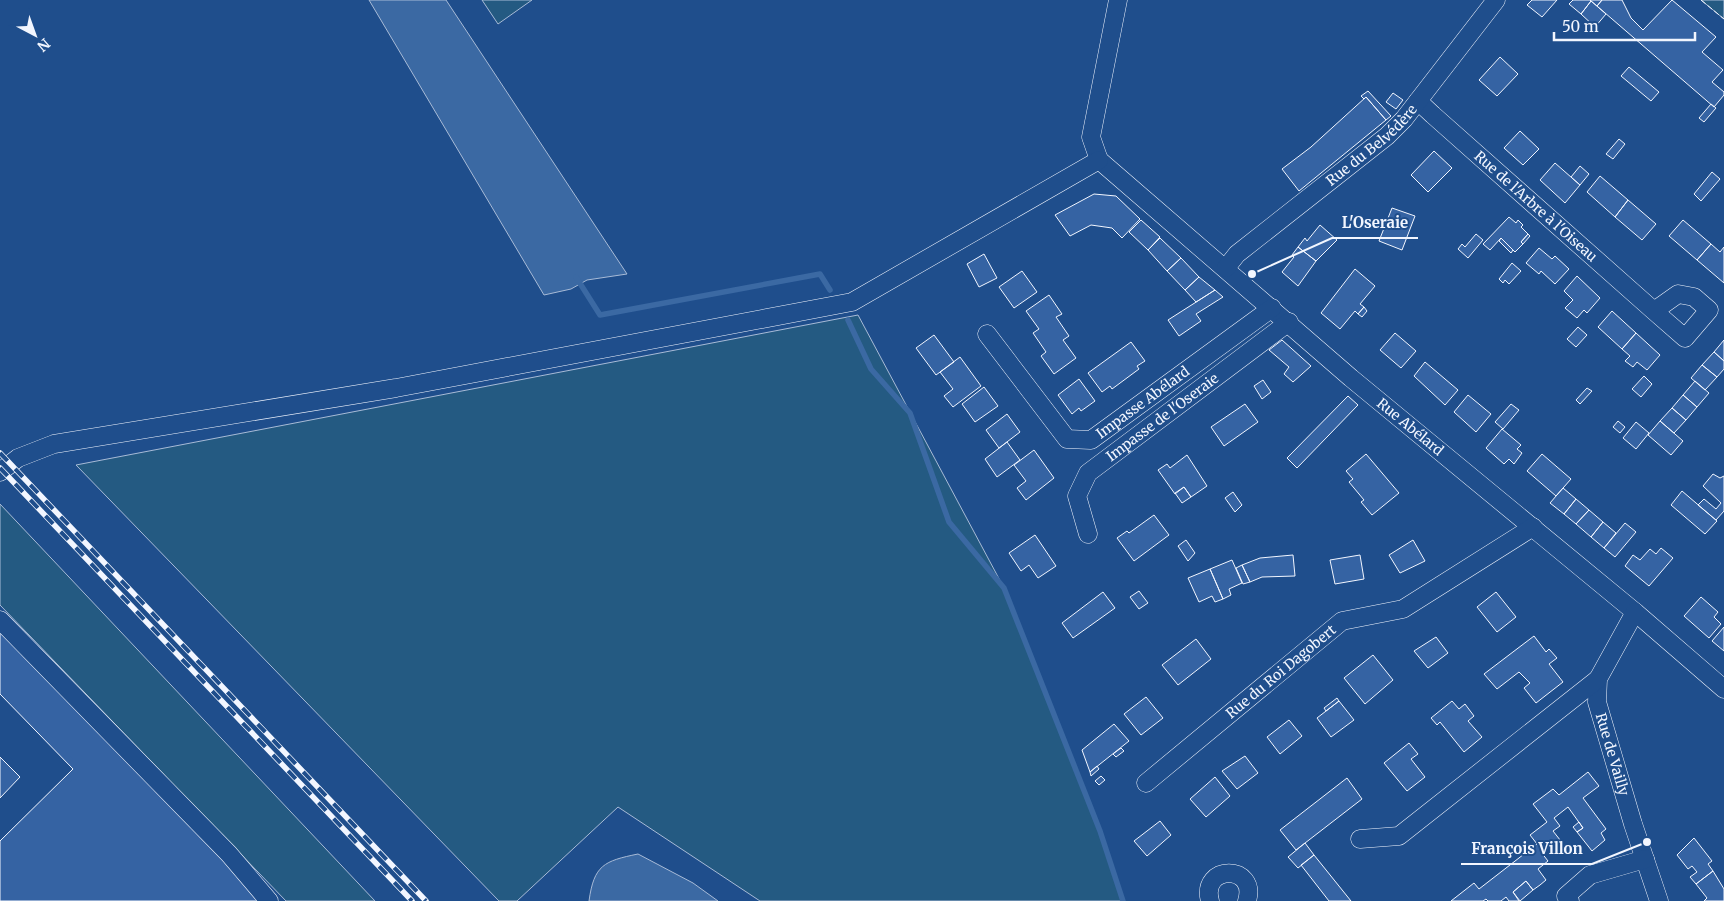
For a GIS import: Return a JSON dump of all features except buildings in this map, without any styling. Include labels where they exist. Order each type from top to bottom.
[{"type":"street","points":[[0,472],[18,458],[54,444],[406,387],[852,302],[1099,160],[1091,137],[1118,0]]},
{"type":"street","name":"Rue du Belvédère","points":[[1226,268],[1237,254],[1387,136],[1418,101],[1496,0]]},
{"type":"street","name":"Rue de l'Arbre à l'Oiseau","points":[[1418,101],[1654,311]]},
{"type":"street","name":"Rue Abélard","points":[[1099,160],[1289,322],[1351,378],[1635,612],[1724,689]]},
{"type":"street","name":"Impasse Abélard","points":[[987,334],[1068,439],[1091,440],[1272,308]]},
{"type":"street","name":"Impasse de l'Oseraie","points":[[1088,534],[1077,496],[1088,472],[1289,322]]},
{"type":"street","name":"Rue du Roi Dagobert","points":[[1146,782],[1342,621],[1403,609],[1533,527]]},
{"type":"street","name":"Rue de Vailly","points":[[1635,612],[1598,679],[1597,702],[1644,859],[1659,901]]},
{"type":"street","points":[[0,620],[229,854],[269,901]]},
{"type":"street","points":[[1360,839],[1399,836],[1598,679]]},
{"type":"street","points":[[1565,899],[1590,875],[1644,859]]},
{"type":"street","points":[[1210,901],[1209,894],[1213,881],[1218,876],[1230,872],[1237,874],[1246,882],[1249,888],[1247,901]]},
{"type":"shaded area","points":[[369,0],[446,0],[627,274],[587,280],[571,289],[544,295]]},
{"type":"shaded area","points":[[482,0],[532,0],[498,24]]},
{"type":"shaded area","points":[[1701,0],[1724,0],[1724,19]]},
{"type":"shaded area","points":[[858,315],[1004,588],[1100,831],[1123,901],[760,901],[618,807],[517,901],[499,901],[76,465]]},
{"type":"shaded area","points":[[0,504],[375,901],[286,901],[0,605]]},
{"type":"shaded area","points":[[638,854],[693,883],[718,901],[589,901],[594,879],[603,867],[617,859]]},
{"type":"waterway","points":[[576,277],[600,315],[820,274],[830,290]]},
{"type":"waterway","points":[[848,320],[871,369],[910,413],[949,522],[1004,588],[1100,831],[1123,901]]},
{"type":"railway","points":[[0,453],[426,901]]},
{"type":"railway","points":[[0,468],[412,901]]},
{"type":"fence","points":[[1701,0],[1724,19]]},
{"type":"place","name":"L'Oseraie","points":[[1252,274]]},
{"type":"place","name":"François Villon","points":[[1647,842]]}]
